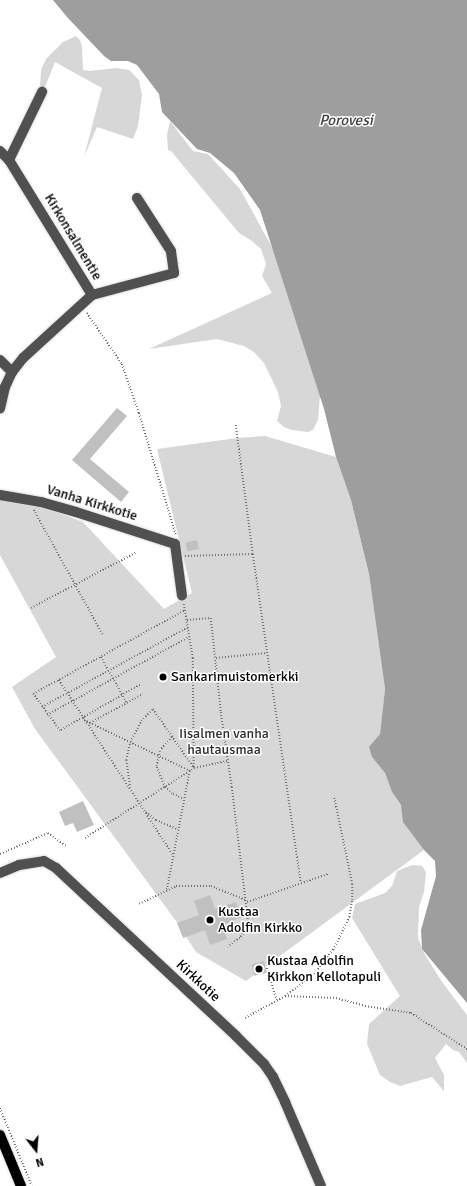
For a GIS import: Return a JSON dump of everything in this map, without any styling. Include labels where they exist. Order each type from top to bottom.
[{"type":"main road","points":[[0,1135],[21,1186]]},
{"type":"street","points":[[9,160],[42,92]]},
{"type":"street","name":"Kirkonsalmentie","points":[[0,151],[9,160],[92,295],[23,358],[12,372],[5,387],[0,408]]},
{"type":"street","points":[[92,295],[174,273],[171,251],[137,198]]},
{"type":"street","points":[[0,360],[12,372]]},
{"type":"street","name":"Vanha Kirkkotie","points":[[0,495],[41,502],[175,544]]},
{"type":"street","points":[[175,544],[182,596]]},
{"type":"street","name":"Kirkkotie","points":[[0,873],[19,864],[44,861],[56,868],[236,1036],[264,1064],[272,1077],[286,1102],[322,1186]]},
{"type":"path","points":[[81,305],[122,364],[139,413],[176,536],[175,544]]},
{"type":"path","points":[[236,425],[267,653],[301,883]]},
{"type":"path","points":[[33,508],[102,635]]},
{"type":"path","points":[[31,608],[135,553]]},
{"type":"path","points":[[176,556],[253,554]]},
{"type":"path","points":[[182,596],[192,658],[194,768]]},
{"type":"path","points":[[140,685],[60,731],[33,694],[185,610]]},
{"type":"path","points":[[187,620],[211,618],[249,927],[240,938],[228,947]]},
{"type":"path","points":[[42,707],[188,627]]},
{"type":"path","points":[[47,715],[189,637]]},
{"type":"path","points":[[216,658],[267,653]]},
{"type":"path","points":[[101,657],[127,703]]},
{"type":"path","points":[[59,680],[173,855]]},
{"type":"path","points":[[90,723],[143,694]]},
{"type":"path","points":[[130,790],[126,760],[130,742],[141,721],[154,709],[194,768]]},
{"type":"path","points":[[83,719],[190,771]]},
{"type":"path","points":[[172,736],[158,756],[157,767],[165,787],[173,794],[184,799]]},
{"type":"path","points":[[85,838],[194,768],[228,761]]},
{"type":"path","points":[[167,890],[190,771]]},
{"type":"path","points":[[245,1018],[285,996],[314,974],[333,950],[348,917],[352,900],[352,884],[334,798]]},
{"type":"path","points":[[143,810],[156,820],[178,829]]},
{"type":"path","points":[[0,854],[48,833],[68,847]]},
{"type":"path","points":[[139,904],[176,886],[211,886],[246,901],[328,874]]},
{"type":"path","points":[[267,968],[277,1001]]},
{"type":"path","points":[[285,996],[336,998],[365,1006],[411,1014],[467,1049]]},
{"type":"path","points":[[0,1108],[32,1186]]},
{"type":"green space","points":[[76,36],[80,40],[82,47],[83,70],[89,71],[117,68],[129,70],[139,80],[142,95],[138,126],[133,139],[97,127],[84,157],[102,88],[55,62],[45,87],[40,87],[41,70],[46,59],[63,42]]},
{"type":"green space","points":[[170,121],[193,151],[208,154],[240,189],[273,249],[320,395],[318,420],[313,430],[308,432],[292,430],[284,427],[277,421],[281,406],[278,392],[264,363],[254,352],[244,346],[217,339],[149,349],[272,293],[262,276],[266,264],[261,249],[239,233],[171,151],[168,150],[167,135]]},
{"type":"green space","name":"Iisalmen vanha hautausmaa","points":[[265,436],[336,457],[351,500],[369,574],[385,689],[380,734],[372,757],[385,773],[392,792],[401,805],[404,822],[424,850],[246,981],[196,952],[176,921],[35,729],[12,687],[56,657],[0,555],[0,500],[35,504],[83,522],[164,609],[192,593],[157,449],[237,438]]},
{"type":"green space","points":[[412,865],[422,866],[426,872],[424,892],[419,907],[418,938],[424,953],[442,982],[467,1015],[467,1063],[459,1052],[453,1050],[446,1044],[435,1058],[444,1075],[444,1091],[432,1077],[400,1086],[390,1082],[380,1075],[367,1044],[369,1024],[400,996],[352,918],[355,904],[385,893],[392,886],[397,871]]},
{"type":"water","name":"Porovesi","points":[[53,0],[467,0],[467,1003],[422,949],[421,930],[436,876],[435,861],[424,850],[403,822],[401,805],[392,792],[385,773],[372,757],[369,747],[380,734],[385,689],[369,574],[351,500],[336,457],[324,409],[260,210],[234,173],[210,153],[197,149],[162,112],[159,94],[137,65],[128,61],[111,61],[104,56]]},
{"type":"building","points":[[117,408],[127,416],[90,459],[129,492],[121,502],[72,460]]},
{"type":"building","points":[[197,540],[199,549],[187,551],[185,543]]},
{"type":"building","points":[[83,801],[94,825],[77,832],[73,823],[65,826],[59,812]]},
{"type":"building","name":"Kustaa Adolfin Kirkko","points":[[210,895],[215,909],[236,902],[242,917],[222,925],[227,939],[210,945],[205,930],[183,938],[177,923],[199,915],[194,901]]},
{"type":"building","name":"Kustaa Adolfin Kirkkon Kellotapuli","points":[[264,961],[267,973],[254,976],[251,964]]},
{"type":"place","name":"Sankarimuistomerkki","points":[[163,677]]},
{"type":"place","name":"Kustaa Adolfin Kirkko","points":[[210,920]]},
{"type":"place","name":"Kustaa Adolfin Kirkkon Kellotapuli","points":[[259,969]]}]
